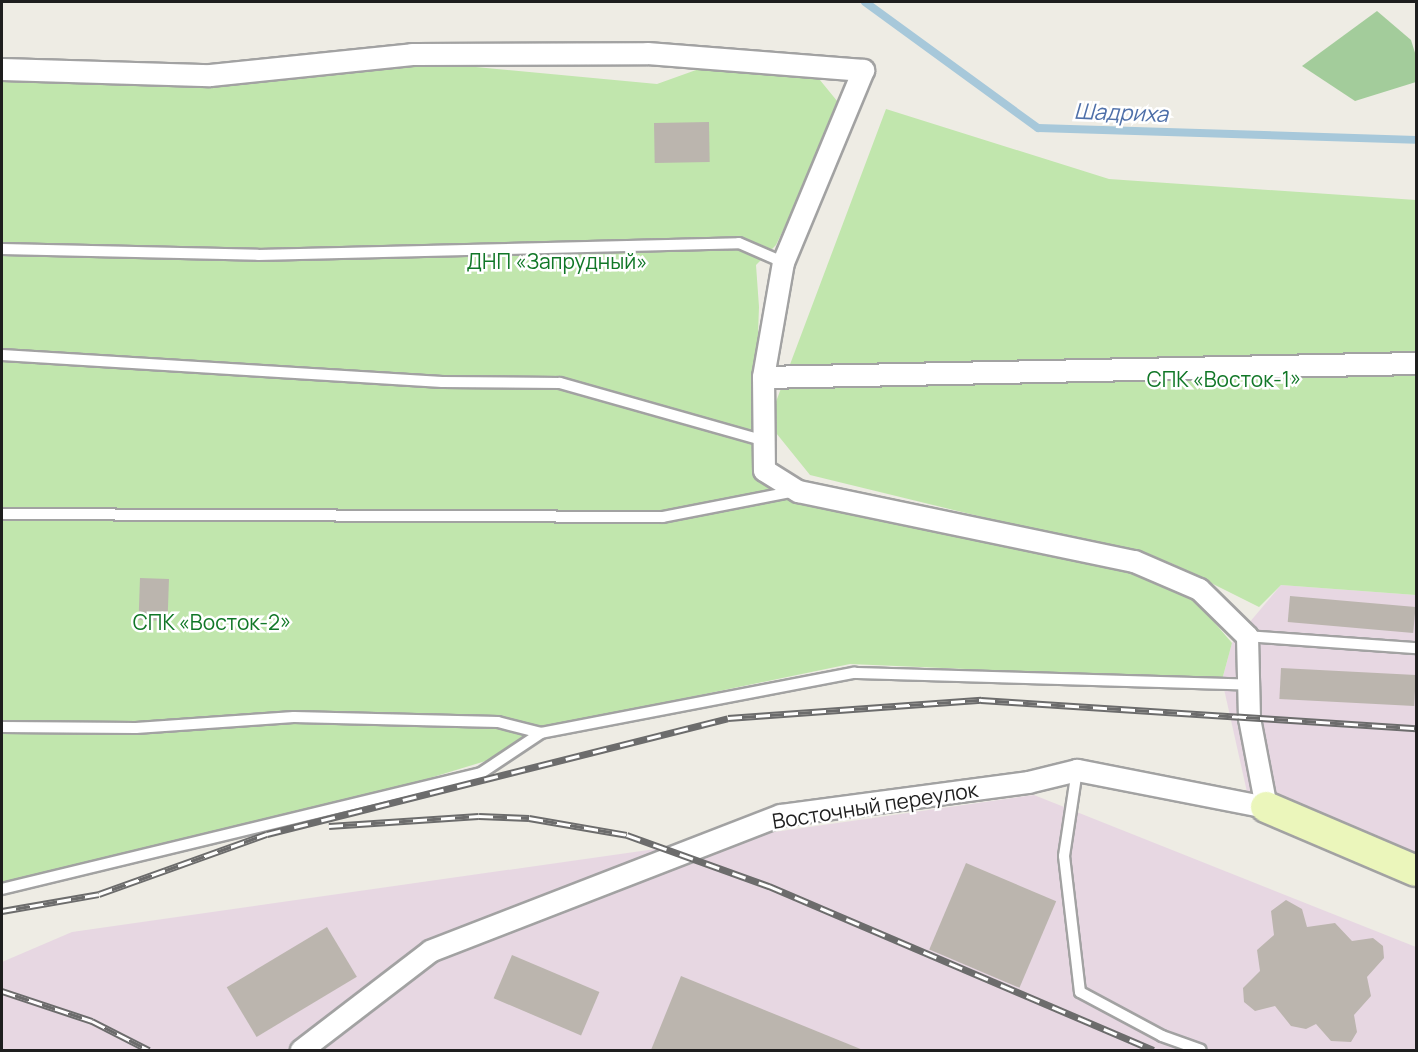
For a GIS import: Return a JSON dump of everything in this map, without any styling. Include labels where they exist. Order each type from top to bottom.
[{"type":"street","points":[[2,69],[210,75],[412,54],[647,53],[863,70],[783,262],[763,377],[764,470],[798,491],[1134,561],[1198,589],[1247,636],[1249,718],[1266,807]]},
{"type":"street","points":[[763,377],[1416,363]]},
{"type":"street","name":"Восточный переулок","points":[[301,1050],[430,951],[780,815],[1028,782],[1077,770],[1266,807],[1416,871]]},
{"type":"lane","points":[[2,249],[258,255],[740,243],[783,262]]},
{"type":"lane","points":[[2,355],[442,382],[560,383],[762,440]]},
{"type":"lane","points":[[2,514],[663,517],[798,491]]},
{"type":"lane","points":[[1247,636],[1416,648]]},
{"type":"lane","points":[[2,889],[481,773],[541,733],[854,673],[1248,685]]},
{"type":"lane","points":[[2,727],[136,728],[294,717],[498,722],[541,733]]},
{"type":"lane","points":[[1077,770],[1064,856],[1080,992],[1162,1036],[1201,1050]]},
{"type":"shaded area","points":[[1281,585],[1416,595],[1416,858],[1247,792],[1222,680],[1232,643]]},
{"type":"shaded area","points":[[1034,795],[1416,947],[1416,1050],[2,1050],[2,962],[72,932]]},
{"type":"green space","points":[[1377,11],[1411,40],[1416,56],[1416,82],[1355,101],[1302,66]]},
{"type":"green space","points":[[738,55],[815,74],[842,107],[776,245],[756,265],[759,307],[753,470],[810,506],[1178,580],[1232,643],[1222,680],[850,664],[536,729],[512,753],[295,819],[2,884],[2,77],[246,80],[444,64],[657,84]]},
{"type":"green space","name":"СПК «Восток-1»","points":[[886,109],[1109,179],[1416,200],[1416,595],[1281,585],[1259,607],[1171,563],[810,475],[768,423]]},
{"type":"building","points":[[709,122],[710,162],[655,163],[654,123]]},
{"type":"building","points":[[140,578],[169,579],[168,621],[139,620]]},
{"type":"building","points":[[1290,596],[1416,607],[1413,633],[1288,622]]},
{"type":"building","points":[[1281,668],[1416,675],[1414,706],[1279,699]]},
{"type":"building","points":[[966,863],[1056,901],[1019,988],[929,950]]},
{"type":"building","points":[[1286,900],[1302,909],[1307,927],[1335,923],[1352,941],[1373,938],[1383,946],[1384,958],[1367,977],[1371,996],[1354,1015],[1357,1032],[1351,1042],[1331,1041],[1316,1024],[1306,1029],[1291,1026],[1275,1006],[1255,1011],[1244,1002],[1243,988],[1260,971],[1257,950],[1274,935],[1271,911]]},
{"type":"building","points":[[327,927],[357,977],[257,1037],[227,987]]},
{"type":"building","points":[[512,955],[599,992],[581,1035],[494,998]]},
{"type":"building","points":[[681,976],[863,1050],[651,1050]]},
{"type":"waterway","name":"Шадриха","points":[[865,2],[1038,128],[1416,140]]},
{"type":"railway","points":[[2,911],[99,894],[267,834],[728,718],[981,700],[1416,728]]},
{"type":"railway","points":[[329,826],[479,816],[529,818],[627,835],[769,886],[1153,1050]]},
{"type":"railway","points":[[2,991],[92,1021],[149,1050]]},
{"type":"park label","name":"ДНП «Запрудный»","points":[[557,261]]},
{"type":"park label","name":"СПК «Восток-2»","points":[[212,622]]}]
